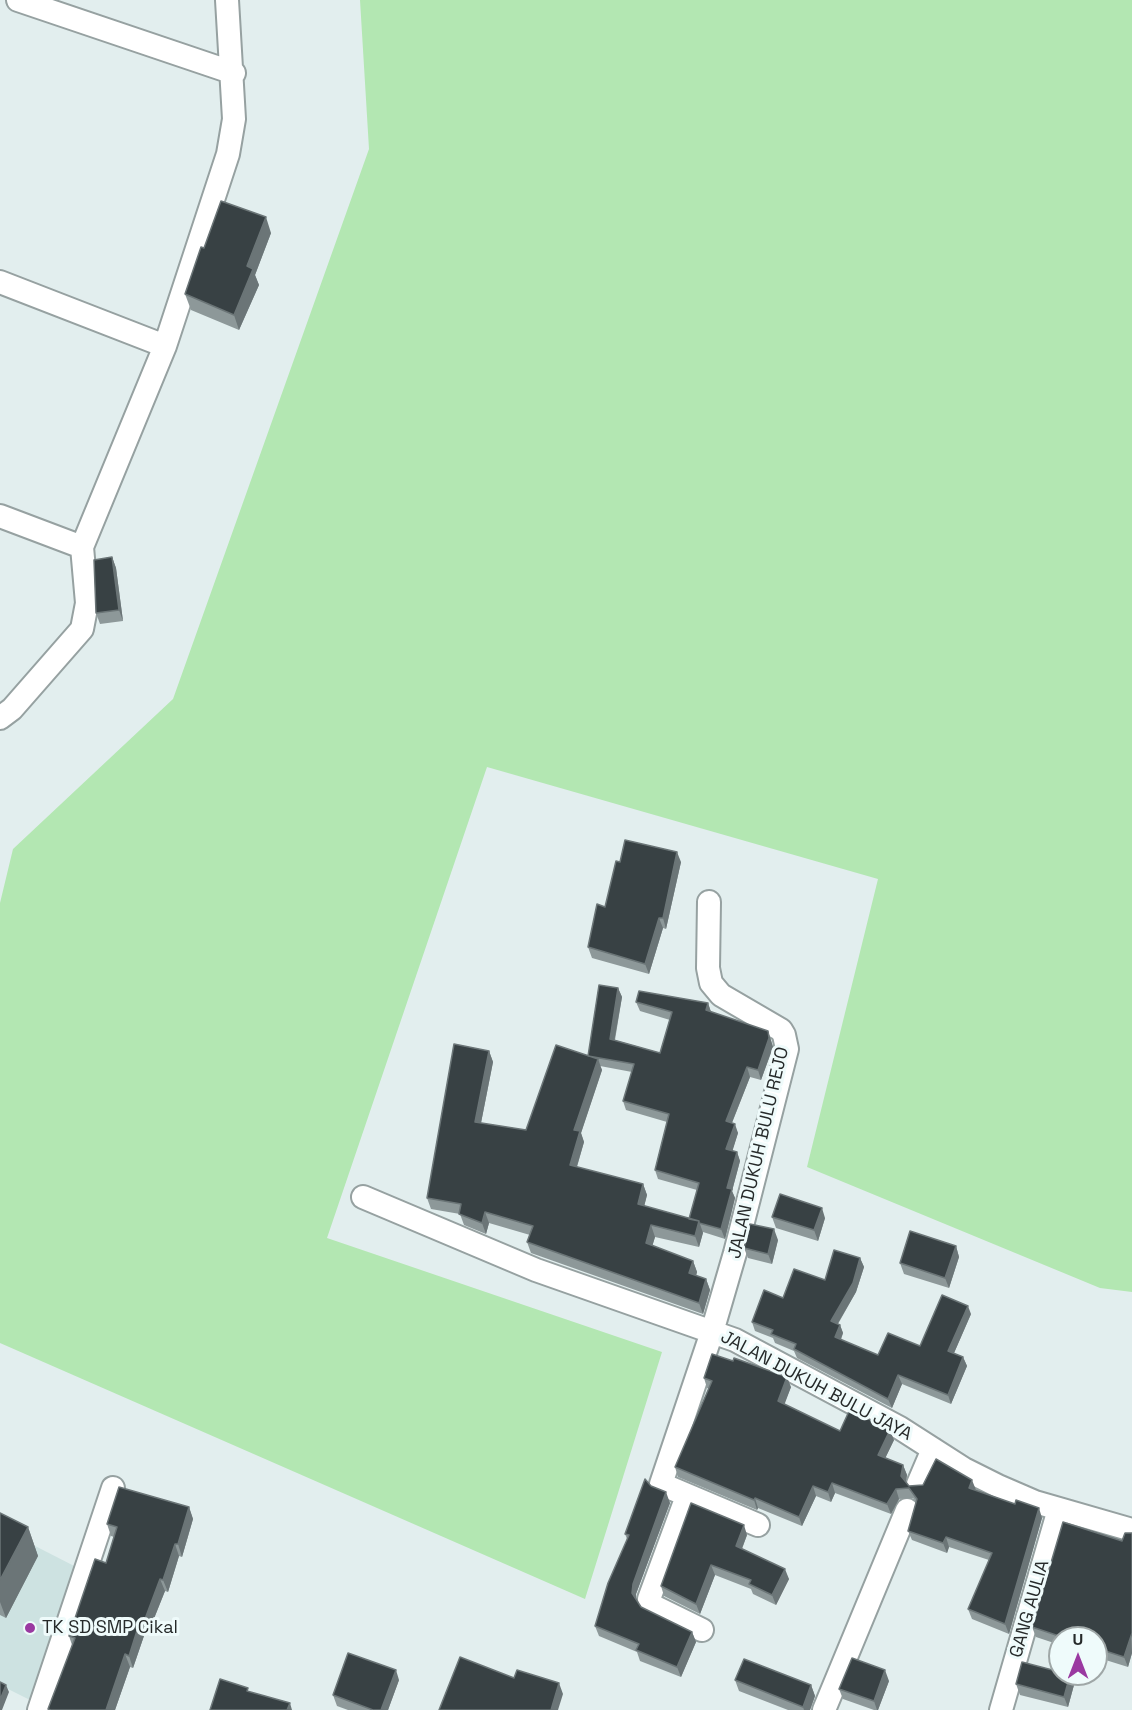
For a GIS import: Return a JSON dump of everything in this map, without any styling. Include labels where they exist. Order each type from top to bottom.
[{"type":"street","points":[[18,0],[234,73]]},
{"type":"street","points":[[0,718],[12,709],[82,629],[87,603],[87,583],[82,547],[165,346],[228,154],[234,119],[234,73],[227,0]]},
{"type":"street","points":[[0,282],[165,346]]},
{"type":"street","points":[[0,516],[82,547]]},
{"type":"street","name":"JALAN DUKUH BULU REJO","points":[[708,903],[708,968],[711,983],[721,995],[781,1030],[787,1049],[735,1253],[712,1332]]},
{"type":"street","name":"JALAN DUKUH BULU JAYA","points":[[363,1197],[536,1270],[735,1340],[900,1428],[998,1486],[1059,1509],[1132,1530]]},
{"type":"street","points":[[712,1332],[661,1480],[663,1486],[758,1525]]},
{"type":"street","points":[[918,1484],[933,1449]]},
{"type":"street","points":[[39,1710],[113,1488]]},
{"type":"street","points":[[687,1496],[649,1602],[702,1630]]},
{"type":"street","name":"GANG AULIA","points":[[1000,1710],[1059,1509]]},
{"type":"street","points":[[824,1710],[907,1510]]},
{"type":"shaded area","name":"TK SD SMP Cikal","points":[[0,1528],[82,1570],[34,1702],[0,1685]]},
{"type":"green space","points":[[360,0],[1132,0],[1132,1292],[1100,1288],[807,1167],[878,879],[487,767],[327,1238],[662,1352],[585,1599],[0,1343],[0,903],[13,849],[173,699],[369,149]]},
{"type":"building","points":[[221,201],[266,217],[247,266],[253,269],[234,315],[185,294],[201,247],[204,248]]},
{"type":"building","points":[[112,557],[119,610],[96,613],[94,560]]},
{"type":"building","points":[[625,840],[677,852],[663,918],[659,918],[645,964],[588,947],[597,904],[605,907],[616,861],[620,862]]},
{"type":"building","points":[[599,985],[618,988],[610,1039],[660,1053],[672,1012],[636,1002],[639,991],[708,1003],[706,1010],[768,1031],[769,1038],[758,1070],[747,1067],[726,1121],[735,1124],[726,1149],[737,1152],[727,1188],[732,1189],[721,1229],[689,1219],[699,1183],[655,1170],[669,1114],[623,1101],[634,1064],[588,1056]]},
{"type":"building","points":[[454,1044],[489,1051],[475,1122],[526,1130],[556,1045],[598,1059],[574,1130],[580,1131],[570,1165],[643,1184],[638,1204],[699,1221],[695,1236],[651,1225],[646,1243],[693,1261],[689,1273],[706,1279],[699,1303],[527,1242],[533,1226],[485,1212],[482,1223],[459,1214],[461,1204],[427,1198]]},
{"type":"building","points":[[780,1194],[822,1208],[814,1230],[772,1217]]},
{"type":"building","points":[[750,1224],[774,1229],[768,1254],[744,1248]]},
{"type":"building","points":[[910,1231],[956,1246],[945,1278],[900,1263]]},
{"type":"building","points":[[834,1250],[860,1258],[853,1283],[831,1321],[840,1325],[835,1337],[878,1355],[888,1333],[920,1346],[942,1295],[968,1306],[948,1351],[963,1357],[948,1395],[898,1375],[888,1399],[794,1349],[796,1344],[771,1334],[773,1330],[752,1322],[764,1290],[783,1298],[794,1269],[825,1280]]},
{"type":"building","points":[[712,1354],[733,1361],[734,1358],[787,1377],[778,1401],[840,1431],[850,1409],[890,1430],[878,1455],[903,1465],[901,1476],[909,1486],[923,1485],[936,1459],[972,1480],[969,1488],[1015,1504],[1016,1500],[1039,1508],[1005,1624],[968,1609],[992,1553],[946,1537],[943,1543],[908,1531],[917,1499],[909,1488],[896,1489],[887,1504],[832,1483],[828,1492],[813,1486],[799,1517],[675,1467],[712,1381],[704,1378]]},
{"type":"building","points":[[645,1479],[651,1486],[666,1492],[633,1584],[632,1593],[641,1607],[692,1632],[677,1667],[636,1650],[639,1644],[595,1626],[608,1583],[629,1535],[625,1534]]},
{"type":"building","points":[[119,1487],[189,1507],[178,1544],[175,1544],[163,1580],[160,1579],[145,1619],[141,1618],[129,1656],[125,1654],[106,1710],[51,1710],[48,1709],[75,1638],[69,1636],[95,1559],[106,1563],[117,1527],[107,1524]]},
{"type":"building","points":[[691,1503],[744,1525],[736,1546],[785,1569],[772,1595],[749,1584],[751,1580],[711,1565],[696,1604],[661,1586]]},
{"type":"building","points":[[0,1513],[28,1527],[0,1580]]},
{"type":"building","points":[[1063,1522],[1122,1541],[1125,1533],[1132,1533],[1132,1633],[1124,1657],[1108,1652],[1108,1626],[1048,1626],[1048,1632],[1032,1627]]},
{"type":"building","points":[[348,1653],[396,1670],[381,1710],[373,1710],[333,1695]]},
{"type":"building","points":[[460,1657],[514,1678],[517,1670],[559,1683],[551,1710],[439,1710]]},
{"type":"building","points":[[852,1658],[885,1670],[874,1701],[839,1689]]},
{"type":"building","points":[[744,1659],[811,1685],[803,1707],[735,1680]]},
{"type":"building","points":[[1022,1662],[1048,1669],[1048,1686],[1067,1686],[1064,1697],[1016,1684]]},
{"type":"building","points":[[220,1679],[248,1688],[247,1691],[290,1703],[287,1710],[210,1710]]},
{"type":"building","points":[[0,1682],[6,1685],[0,1700]]},
{"type":"place","name":"TK SD SMP Cikal","points":[[30,1628]]}]
